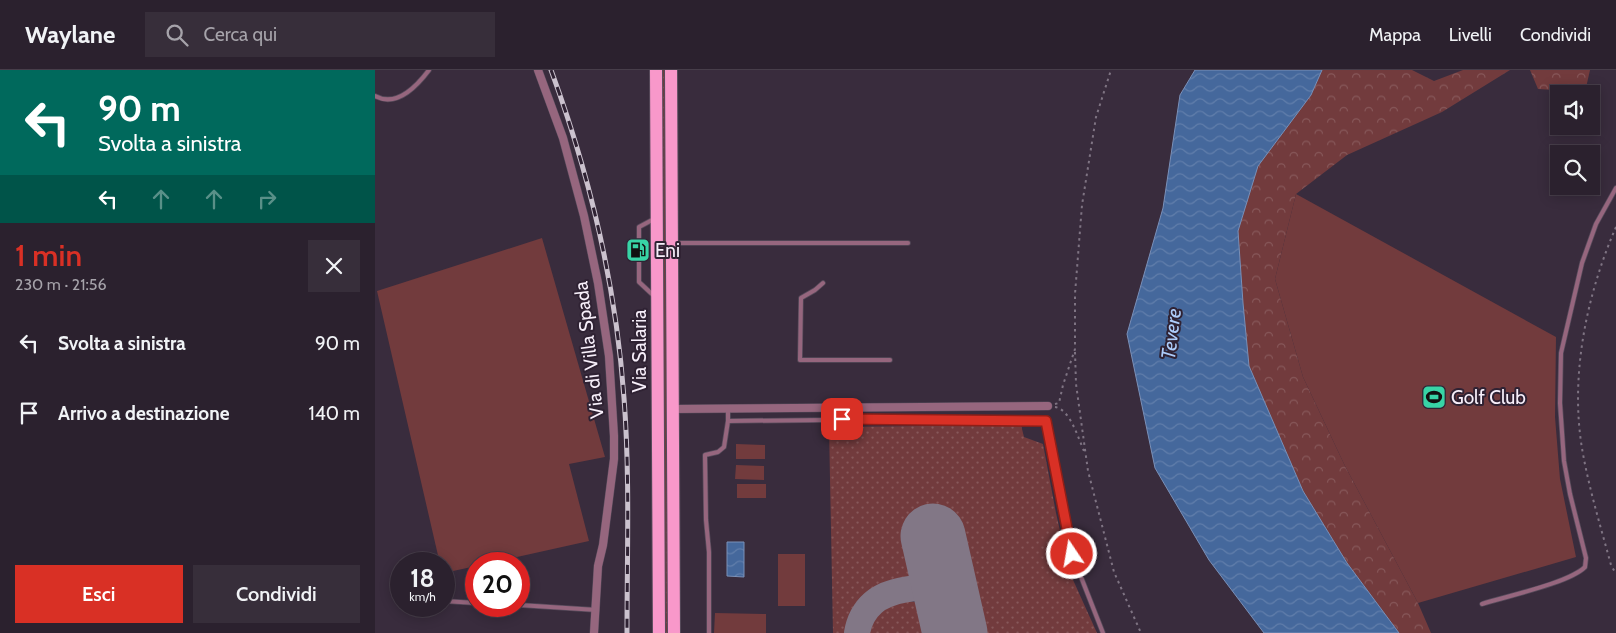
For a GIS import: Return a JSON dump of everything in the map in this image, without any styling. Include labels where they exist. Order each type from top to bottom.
[{"type":"main road","name":"Via Salaria","points":[[656,70],[659,633]]},
{"type":"main road","name":"Via Salaria","points":[[671,70],[674,633]]},
{"type":"street","name":"Via di Villa Spada","points":[[538,70],[563,138],[584,216],[599,283],[609,356],[614,454],[603,545],[598,566],[597,610],[594,633]]},
{"type":"street","points":[[673,409],[1048,406]]},
{"type":"lane","points":[[375,96],[386,100],[404,95],[429,70]]},
{"type":"lane","points":[[1482,604],[1559,581],[1579,573],[1585,567],[1586,558],[1564,461],[1560,403],[1561,353],[1582,263],[1596,224],[1616,188]]},
{"type":"lane","points":[[658,216],[639,227],[639,282],[658,299]]},
{"type":"lane","points":[[672,243],[908,243]]},
{"type":"lane","points":[[823,283],[801,298],[800,360],[890,360]]},
{"type":"lane","points":[[709,633],[709,552],[706,520],[705,455],[718,452],[724,447],[728,409]]},
{"type":"lane","points":[[728,421],[915,419],[1046,421],[1072,554],[1103,633]]},
{"type":"lane","points":[[530,606],[597,610]]},
{"type":"path","points":[[1111,70],[1096,117],[1082,205],[1075,294],[1076,384],[1088,471],[1114,572],[1141,633]]},
{"type":"path","points":[[1616,227],[1603,257],[1580,356],[1579,417],[1583,453],[1594,504],[1611,565],[1616,574]]},
{"type":"path","points":[[1048,406],[1059,402],[1075,349]]},
{"type":"path","points":[[1048,406],[1059,408],[1067,413],[1085,454]]},
{"type":"green space","points":[[663,70],[668,70],[669,633],[664,633]]},
{"type":"green space","points":[[1322,70],[1412,70],[1434,81],[1463,70],[1510,70],[1442,112],[1347,155],[1296,194],[1275,279],[1303,377],[1345,466],[1418,603],[1431,633],[1399,633],[1347,563],[1303,491],[1249,366],[1238,231],[1258,166],[1311,95]]},
{"type":"green space","points":[[1530,70],[1590,70],[1587,85],[1550,85],[1550,90],[1538,89]]},
{"type":"green space","name":"Golf Club","points":[[1296,194],[1556,337],[1555,417],[1560,479],[1576,557],[1418,603],[1345,466],[1303,377],[1275,279]]},
{"type":"green space","points":[[542,238],[605,457],[569,464],[589,541],[530,554],[530,552],[465,552],[465,568],[455,571],[455,552],[437,552],[377,291]]},
{"type":"green space","points":[[1021,425],[1024,437],[1043,444],[1069,571],[1097,633],[980,633],[954,522],[907,531],[916,570],[913,577],[869,595],[856,609],[851,618],[847,633],[833,633],[829,427]]},
{"type":"green space","points":[[736,444],[765,445],[765,459],[736,459]]},
{"type":"green space","points":[[736,465],[764,466],[764,480],[735,479]]},
{"type":"green space","points":[[737,484],[766,484],[766,498],[737,498]]},
{"type":"green space","points":[[778,554],[805,554],[805,606],[778,606]]},
{"type":"green space","points":[[901,601],[917,603],[925,608],[932,633],[866,633],[871,620],[879,612]]},
{"type":"green space","points":[[715,613],[766,614],[766,633],[714,633]]},
{"type":"water","name":"Tevere","points":[[1195,70],[1322,70],[1311,95],[1258,166],[1238,231],[1249,366],[1303,491],[1347,563],[1399,633],[1264,633],[1209,560],[1155,468],[1127,334],[1163,208],[1180,95]]},
{"type":"water","points":[[727,542],[744,542],[744,577],[727,576]]},
{"type":"taxiway","points":[[857,633],[862,616],[867,609],[879,599],[896,592],[915,588],[933,590],[939,594],[949,607]]},
{"type":"runway","points":[[933,536],[955,633]]},
{"type":"railway","points":[[551,70],[578,150],[589,191],[608,273],[615,314],[624,398],[627,457],[627,633]]},
{"type":"place","name":"Eni","points":[[638,250]]},
{"type":"place","name":"Golf Club","points":[[1434,397]]},
{"type":"route","points":[[842,419],[1046,421],[1072,554]]}]
